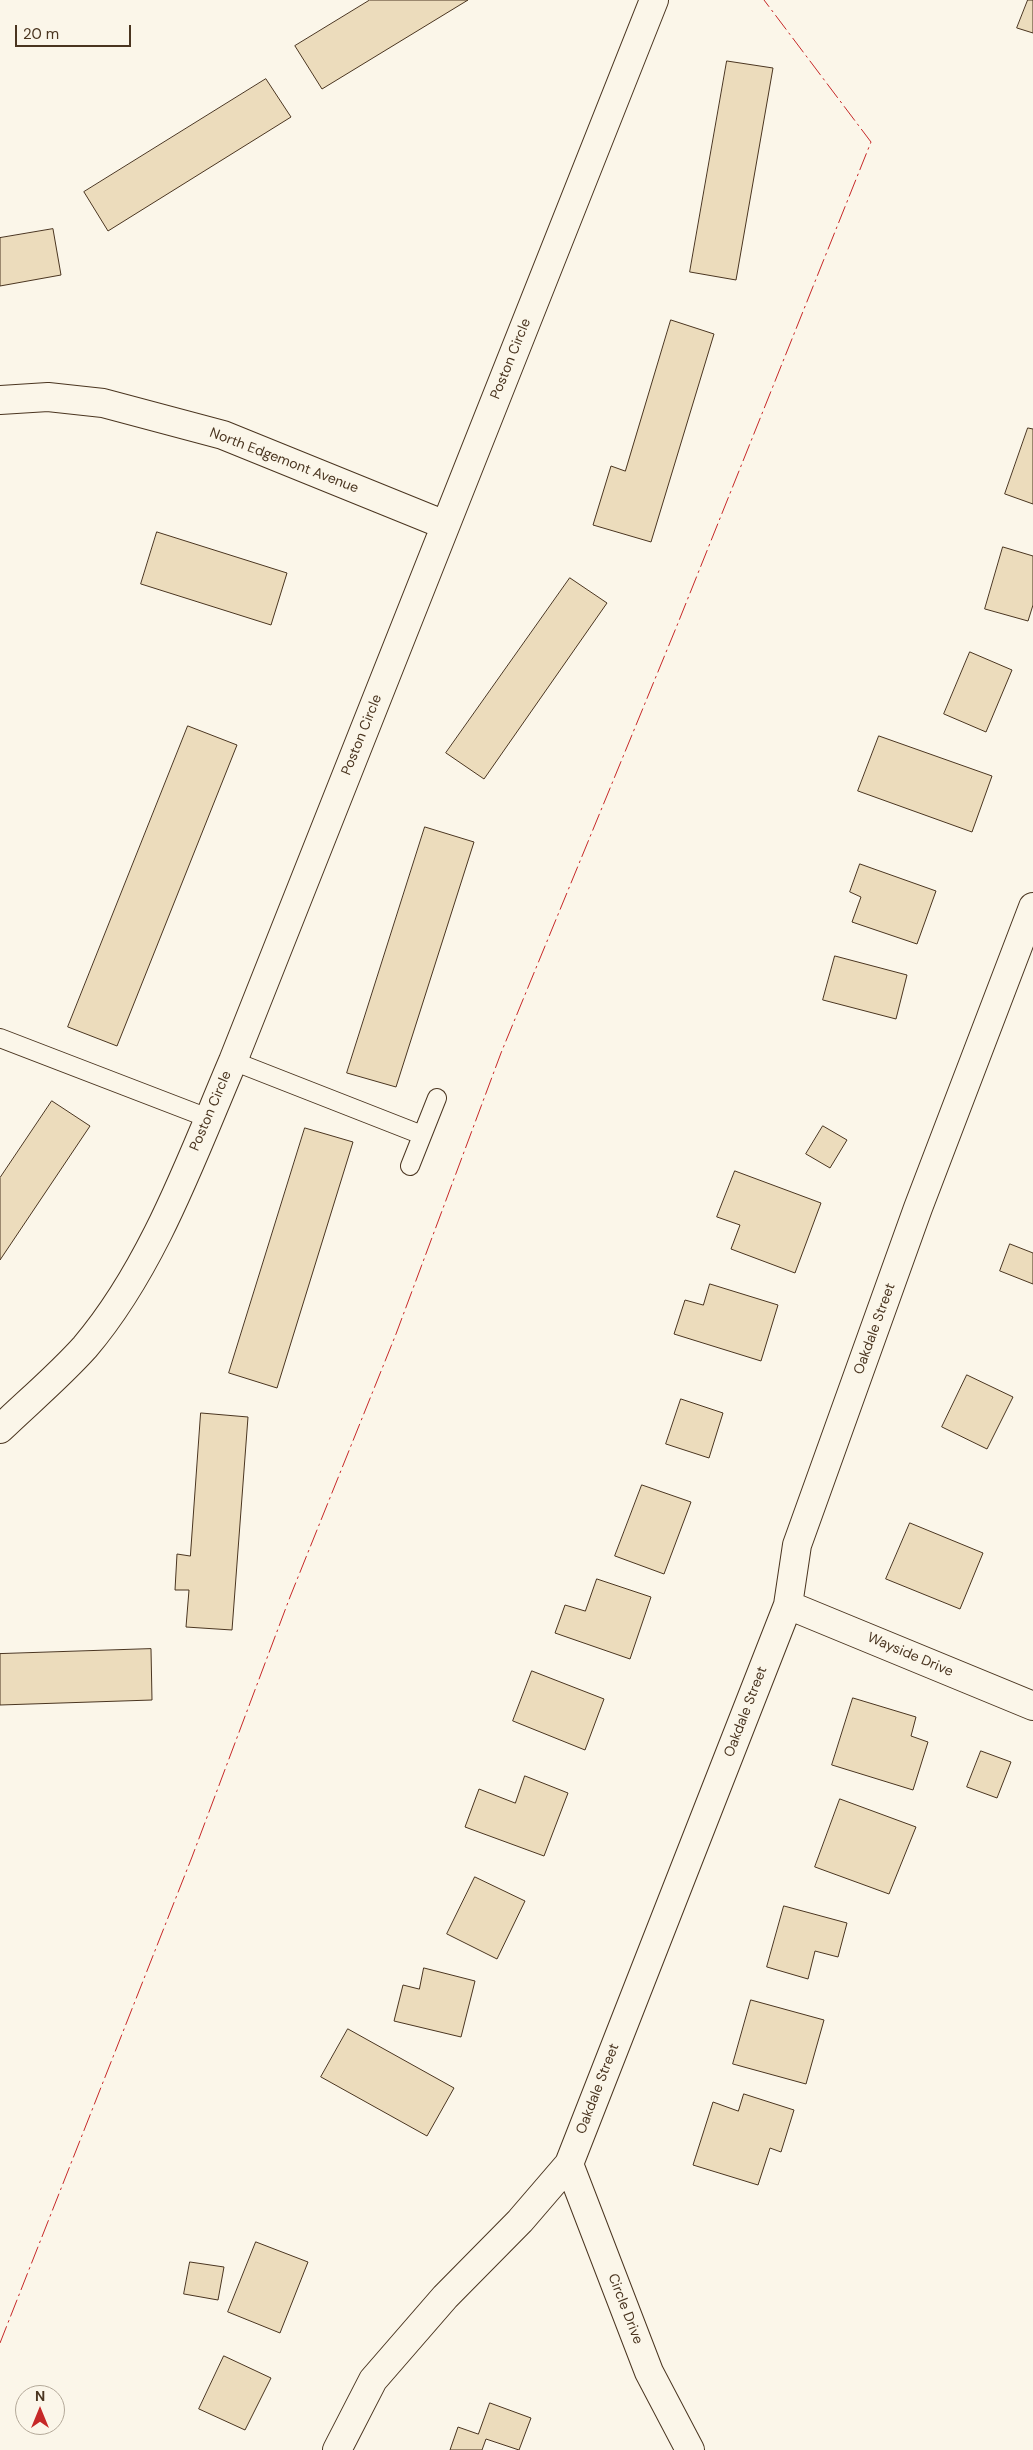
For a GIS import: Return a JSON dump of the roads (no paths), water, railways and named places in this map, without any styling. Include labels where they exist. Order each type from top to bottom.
[{"type":"street","name":"Poston Circle","points":[[0,1429],[84,1347],[112,1311],[138,1270],[180,1186],[233,1061],[654,0]]},
{"type":"street","name":"North Edgemont Avenue","points":[[0,400],[48,398],[103,403],[223,435],[445,524]]},
{"type":"street","name":"Oakdale Street","points":[[337,2450],[373,2380],[445,2297],[520,2221],[569,2164],[788,1604],[797,1546],[918,1208],[1033,908]]},
{"type":"street","name":"Wayside Drive","points":[[788,1604],[1033,1706]]},
{"type":"street","name":"Circle Drive","points":[[569,2164],[649,2372],[690,2450]]},
{"type":"lane","points":[[0,1038],[208,1118]]},
{"type":"lane","points":[[233,1061],[422,1135]]},
{"type":"lane","points":[[410,1166],[437,1098]]}]
